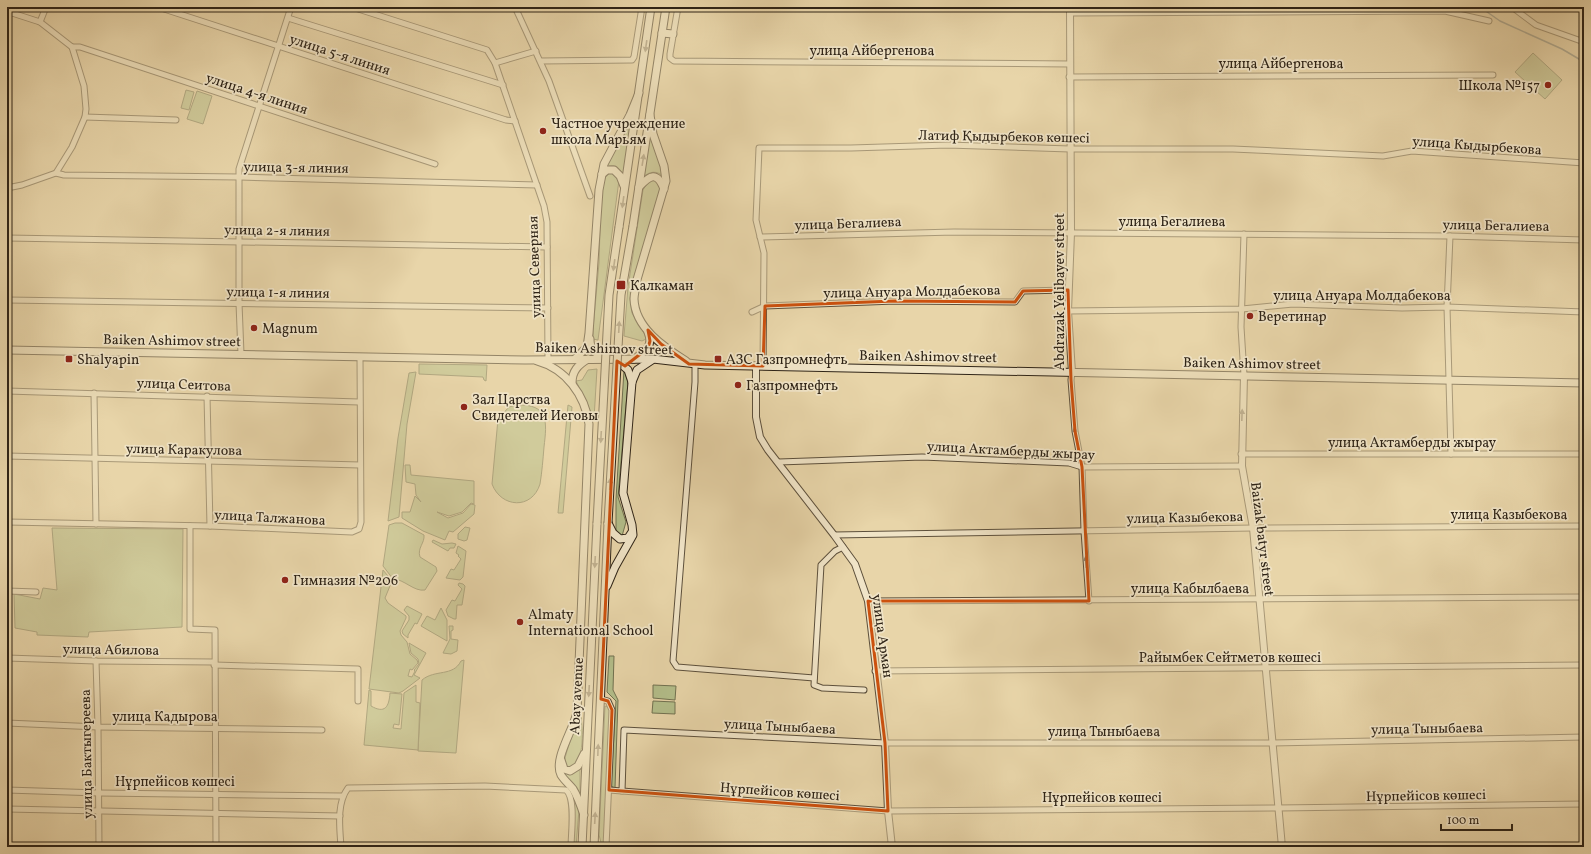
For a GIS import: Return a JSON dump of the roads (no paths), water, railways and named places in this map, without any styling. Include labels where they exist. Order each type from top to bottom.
[{"type":"main road","points":[[625,187],[651,7]]},
{"type":"main road","points":[[594,847],[608,523],[621,295],[633,226],[666,7]]},
{"type":"main road","points":[[650,15],[665,16]]},
{"type":"main road","points":[[662,33],[673,34]]},
{"type":"main road","points":[[603,358],[594,352],[590,347],[599,190],[607,156],[630,115],[639,93]]},
{"type":"main road","points":[[650,115],[653,134],[666,173],[666,181],[636,283],[634,298],[635,306],[639,316],[648,330],[661,344],[692,364]]},
{"type":"main road","points":[[602,174],[607,170],[614,170],[620,176],[625,187]]},
{"type":"main road","points":[[639,187],[648,178],[655,177],[661,180],[664,189]]},
{"type":"main road","name":"Abay avenue","points":[[582,847],[609,295],[625,187]]},
{"type":"main road","points":[[634,359],[645,351],[650,345],[648,330]]},
{"type":"main road","points":[[575,359],[587,347],[590,333]]},
{"type":"main road","name":"Baiken Ashimov street","points":[[7,350],[360,357],[531,359],[614,358],[653,359],[692,364],[760,366],[1584,383]]},
{"type":"main road","points":[[614,358],[628,370],[632,382]]},
{"type":"main road","points":[[531,359],[551,366],[572,383],[584,407],[589,424],[577,712],[576,720],[561,758],[559,769],[560,774],[577,796],[584,815]]},
{"type":"main road","points":[[572,383],[574,372],[583,362],[589,359]]},
{"type":"main road","points":[[605,591],[615,567],[631,541],[634,529],[623,493],[632,382],[637,370],[653,359]]},
{"type":"main road","points":[[608,523],[613,533],[620,539],[628,538],[634,529]]},
{"type":"main road","points":[[561,758],[564,768],[570,771],[573,770],[581,762],[587,745]]},
{"type":"street","points":[[40,22],[46,7]]},
{"type":"street","name":"улица 5-я линия","points":[[158,7],[506,120],[515,121]]},
{"type":"street","points":[[241,354],[239,303],[239,169],[291,7]]},
{"type":"street","name":"улица Северная","points":[[352,7],[487,50],[495,64],[537,184],[547,222],[548,359]]},
{"type":"street","points":[[516,7],[541,61],[590,196]]},
{"type":"street","points":[[541,61],[632,60],[634,57],[642,7]]},
{"type":"street","points":[[673,34],[678,7]]},
{"type":"street","points":[[1512,7],[1536,25],[1584,42]]},
{"type":"street","points":[[1070,10],[1445,10],[1489,21]]},
{"type":"street","name":"Abdrazak Yelibayev street","points":[[1070,10],[1069,77],[1071,233],[1068,310],[1075,431],[1082,468],[1084,531],[1089,601]]},
{"type":"street","points":[[7,13],[9,12],[40,22],[72,47],[84,86],[86,99],[85,117],[72,147],[56,173],[22,185],[7,188]]},
{"type":"street","points":[[288,18],[502,85]]},
{"type":"street","points":[[639,30],[648,31]]},
{"type":"street","name":"улица Айбергенова","points":[[673,34],[670,58],[674,61],[1070,64]]},
{"type":"street","name":"улица 4-я линия","points":[[72,47],[80,47],[434,164]]},
{"type":"street","points":[[495,64],[536,50]]},
{"type":"street","name":"улица Айбергенова","points":[[1069,77],[1494,75]]},
{"type":"street","points":[[85,117],[176,120]]},
{"type":"street","name":"Латиф Қыдырбеков көшесі","points":[[760,237],[756,220],[759,148],[851,148],[948,145],[1250,150]]},
{"type":"street","name":"улица Кыдырбекова","points":[[1250,150],[1383,156],[1412,151],[1584,163]]},
{"type":"street","name":"улица 3-я линия","points":[[56,173],[64,175],[240,177],[537,184]]},
{"type":"street","name":"улица Бегалиева","points":[[760,237],[954,232],[1450,236],[1584,240]]},
{"type":"street","name":"Baizak batyr street","points":[[1244,234],[1241,343],[1244,375],[1241,454],[1253,528],[1282,847]]},
{"type":"street","points":[[1450,236],[1447,308],[1451,454]]},
{"type":"street","points":[[760,237],[764,253],[765,306],[760,366]]},
{"type":"street","name":"улица 2-я линия","points":[[7,238],[547,247]]},
{"type":"street","name":"улица Ануара Молдабекова","points":[[752,312],[765,306],[895,301],[1015,302],[1023,291],[1068,290]]},
{"type":"street","name":"улица 1-я линия","points":[[7,300],[548,308]]},
{"type":"street","name":"улица Ануара Молдабекова","points":[[1068,310],[1242,309],[1293,304],[1584,312]]},
{"type":"street","name":"улица Талжанова","points":[[7,522],[210,526],[352,532],[359,529],[361,522],[359,402],[360,357]]},
{"type":"street","points":[[692,364],[695,382],[673,661],[676,667],[814,678]]},
{"type":"street","name":"улица Арман","points":[[760,366],[756,417],[760,436],[768,450],[779,462],[855,564],[868,601],[885,743],[888,810],[892,847]]},
{"type":"street","name":"улица Сеитова","points":[[7,391],[207,396],[359,402]]},
{"type":"street","points":[[94,393],[96,524]]},
{"type":"street","points":[[207,396],[207,462],[210,526]]},
{"type":"street","name":"улица Актамберды жырау","points":[[1241,454],[1584,454]]},
{"type":"street","name":"улица Каракулова","points":[[7,456],[360,465]]},
{"type":"street","name":"улица Актамберды жырау","points":[[779,462],[922,457],[1069,463],[1082,468],[1242,466]]},
{"type":"street","points":[[190,526],[190,629],[214,630],[217,814],[216,847]]},
{"type":"street","name":"улица Казыбекова","points":[[834,535],[1253,528],[1584,526]]},
{"type":"street","points":[[843,547],[835,551],[821,565],[814,685],[817,687],[864,690]]},
{"type":"street","points":[[7,590],[36,592]]},
{"type":"street","name":"улица Кабылбаева","points":[[868,601],[1089,601],[1584,597]]},
{"type":"street","name":"улица Абилова","points":[[7,658],[358,668],[358,701]]},
{"type":"street","name":"улица Бактыгереева","points":[[96,661],[99,847]]},
{"type":"street","name":"Райымбек Сейтметов көшесі","points":[[876,671],[1584,666]]},
{"type":"street","points":[[601,699],[608,701],[612,710],[606,847]]},
{"type":"street","name":"улица Кадырова","points":[[7,723],[98,727],[322,730]]},
{"type":"street","name":"улица Тыныбаева","points":[[622,791],[624,730],[885,743],[1272,742],[1584,737]]},
{"type":"street","name":"Нұрпейісов көшесі","points":[[7,790],[99,793],[216,793],[342,796],[348,788],[485,786],[562,789],[569,792],[572,800],[571,847]]},
{"type":"street","name":"Нұрпейісов көшесі","points":[[609,790],[888,810],[1278,808],[1584,804]]},
{"type":"street","points":[[341,847],[340,816],[342,796]]},
{"type":"street","points":[[7,809],[340,816]]},
{"type":"waterway","points":[[1480,7],[1500,21],[1562,49],[1584,62]]},
{"type":"place","name":"Школа №157","points":[[1548,85]]},
{"type":"place","name":"Частное учреждение школа Марьям","points":[[543,131]]},
{"type":"place","name":"Калкаман","points":[[621,285]]},
{"type":"place","name":"Веретинар","points":[[1250,316]]},
{"type":"place","name":"Magnum","points":[[254,328]]},
{"type":"place","name":"Shalyapin","points":[[69,359]]},
{"type":"place","name":"АЗС Газпромнефть","points":[[718,359]]},
{"type":"place","name":"Газпромнефть","points":[[738,385]]},
{"type":"place","name":"Зал Царства Свидетелей Иеговы","points":[[464,407]]},
{"type":"place","name":"Гимназия №206","points":[[285,580]]},
{"type":"place","name":"Almaty International School","points":[[520,622]]}]
